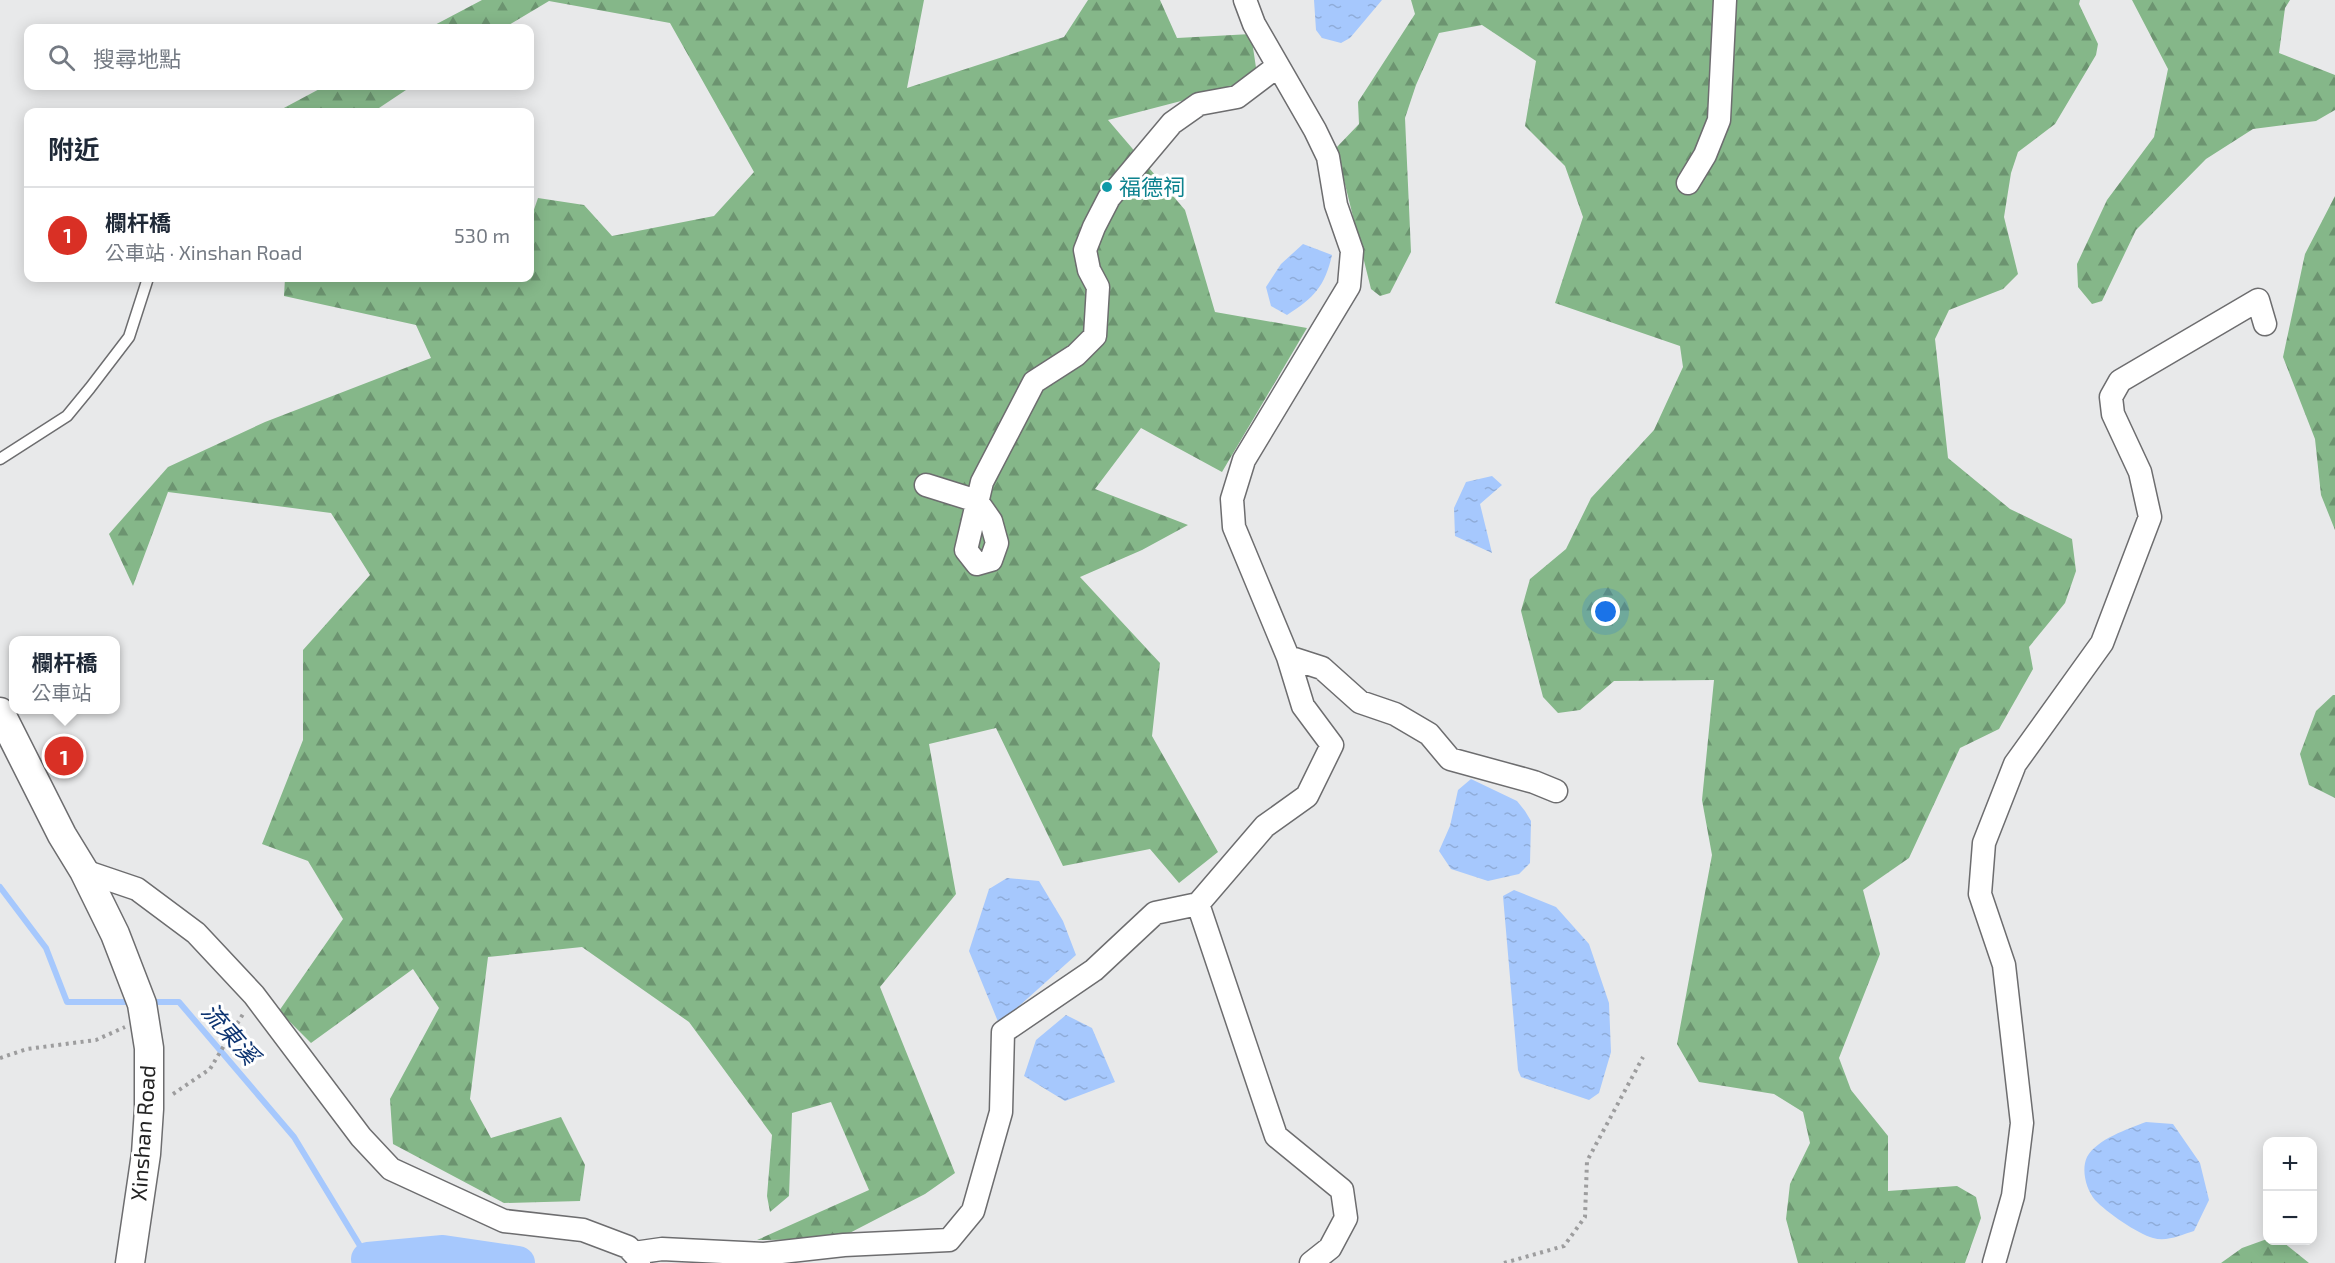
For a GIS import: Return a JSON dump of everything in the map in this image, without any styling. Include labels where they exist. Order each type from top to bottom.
[{"type":"street","points":[[0,712],[62,835],[84,872],[137,889],[196,933],[254,995],[361,1137],[391,1169],[504,1221],[583,1230],[628,1247],[637,1258],[662,1249],[764,1254],[844,1245],[949,1240],[973,1211],[1001,1112],[1003,1032],[1094,970],[1155,913],[1198,904],[1265,826],[1307,796],[1332,745],[1303,706],[1288,657],[1234,526],[1232,499],[1244,460],[1349,286],[1352,251],[1336,206],[1328,157],[1254,24],[1245,0]]},
{"type":"street","points":[[1688,183],[1705,155],[1719,120],[1725,0]]},
{"type":"street","points":[[926,485],[977,501],[982,482],[1034,382],[1076,355],[1095,336],[1098,286],[1089,270],[1085,250],[1109,198],[1172,123],[1199,104],[1237,97],[1278,66]]},
{"type":"street","points":[[1994,1263],[2013,1197],[2022,1123],[2004,965],[1980,894],[1984,843],[2016,764],[2102,644],[2150,517],[2140,472],[2113,414],[2111,397],[2120,381],[2258,300],[2265,324]]},
{"type":"street","points":[[1288,657],[1322,668],[1360,702],[1395,714],[1429,734],[1450,759],[1534,782],[1556,791]]},
{"type":"street","name":"Xinshan Road","points":[[84,872],[115,934],[143,1011],[149,1048],[146,1154],[130,1263]]},
{"type":"street","points":[[1198,904],[1276,1136],[1342,1190],[1346,1218],[1330,1248],[1311,1263]]},
{"type":"lane","points":[[0,459],[67,416],[129,337],[147,282]]},
{"type":"path","points":[[149,1109],[210,1069],[248,1005]]},
{"type":"path","points":[[0,1058],[27,1049],[96,1040],[143,1011]]},
{"type":"path","points":[[1504,1263],[1564,1246],[1585,1217],[1587,1161],[1643,1057]]},
{"type":"green space","points":[[482,0],[924,0],[907,88],[1064,37],[1088,0],[1160,0],[1177,38],[1251,34],[1258,81],[1108,120],[1185,210],[1215,312],[1307,328],[1222,472],[1141,428],[1095,489],[1188,525],[1142,550],[1080,577],[1160,663],[1152,736],[1218,852],[1179,883],[1150,849],[1063,866],[996,728],[929,744],[956,894],[880,987],[955,1173],[925,1194],[838,1239],[757,1240],[869,1190],[831,1102],[792,1113],[789,1196],[770,1212],[767,1196],[772,1135],[689,1022],[582,947],[488,957],[470,1099],[491,1138],[561,1117],[585,1165],[580,1201],[504,1203],[393,1144],[390,1099],[439,1008],[413,969],[311,1043],[279,1011],[343,919],[308,861],[262,844],[303,740],[303,650],[370,575],[331,513],[168,492],[133,586],[109,534],[168,467],[265,422],[431,358],[416,325],[284,296],[285,282],[534,282],[534,210],[538,198],[584,205],[612,236],[714,216],[754,172],[670,23],[549,1],[511,24],[437,24]]},
{"type":"green space","points":[[1411,0],[2080,0],[2079,4],[2098,44],[2096,55],[2055,124],[2018,152],[2011,173],[2004,217],[2018,274],[2003,289],[1949,310],[1935,339],[1948,458],[2010,509],[2072,539],[2076,571],[2065,603],[2029,647],[2033,669],[1999,729],[1960,748],[1909,858],[1863,890],[1880,954],[1839,1058],[1851,1090],[1888,1136],[1888,1191],[1957,1186],[1976,1197],[1981,1218],[1965,1263],[1798,1263],[1786,1219],[1790,1184],[1810,1143],[1803,1112],[1774,1094],[1699,1082],[1677,1044],[1712,855],[1702,800],[1714,680],[1614,681],[1580,710],[1558,713],[1543,697],[1521,611],[1530,579],[1566,549],[1591,498],[1654,430],[1683,367],[1680,346],[1555,303],[1583,217],[1565,166],[1525,126],[1536,61],[1482,25],[1439,33],[1416,85],[1405,118],[1411,252],[1390,293],[1380,296],[1371,289],[1336,148],[1359,124],[1358,102],[1415,14]]},
{"type":"green space","points":[[2132,0],[2290,0],[2285,8],[2279,53],[2335,75],[2335,110],[2316,121],[2253,129],[2206,159],[2136,230],[2102,301],[2092,304],[2078,287],[2077,264],[2107,200],[2154,137],[2168,69]]},
{"type":"green space","points":[[318,90],[406,90],[379,108],[284,108]]},
{"type":"green space","points":[[2335,196],[2335,530],[2321,495],[2315,439],[2283,357],[2305,254]]},
{"type":"green space","points":[[2335,695],[2335,798],[2309,785],[2300,754],[2316,711]]},
{"type":"green space","points":[[2263,1240],[2263,1245],[2287,1245],[2309,1263],[2221,1263],[2242,1248]]},
{"type":"water","points":[[1314,0],[1382,0],[1350,38],[1341,43],[1322,38],[1316,30]]},
{"type":"water","points":[[1303,244],[1332,255],[1326,275],[1317,290],[1287,315],[1271,306],[1266,287],[1281,264]]},
{"type":"water","points":[[1492,476],[1502,485],[1480,504],[1492,553],[1455,536],[1454,508],[1466,482]]},
{"type":"water","points":[[1471,779],[1517,801],[1531,821],[1530,863],[1519,874],[1488,881],[1451,869],[1439,851],[1450,826],[1458,790]]},
{"type":"water","points":[[1007,878],[1039,881],[1063,921],[1076,955],[999,1024],[969,951],[989,889]]},
{"type":"water","points":[[1514,890],[1556,907],[1589,944],[1609,1003],[1611,1052],[1599,1093],[1589,1100],[1521,1077],[1518,1070],[1503,896]]},
{"type":"water","points":[[1066,1015],[1092,1028],[1115,1082],[1065,1101],[1024,1076],[1036,1040]]},
{"type":"water","points":[[2146,1122],[2173,1124],[2200,1163],[2209,1200],[2194,1231],[2163,1239],[2147,1236],[2107,1210],[2095,1200],[2089,1190],[2084,1168],[2087,1157],[2092,1151],[2113,1135]]},
{"type":"waterway","name":"流東溪","points":[[0,887],[46,948],[67,1002],[134,1002]]},
{"type":"waterway","name":"流東溪","points":[[150,1002],[179,1002],[294,1137],[368,1259],[366,1263]]},
{"type":"waterway","points":[[368,1259],[443,1252],[518,1263]]},
{"type":"place","name":"福德祠","points":[[1107,187]]},
{"type":"place","name":"欄杆橋","points":[[64,756]]}]
